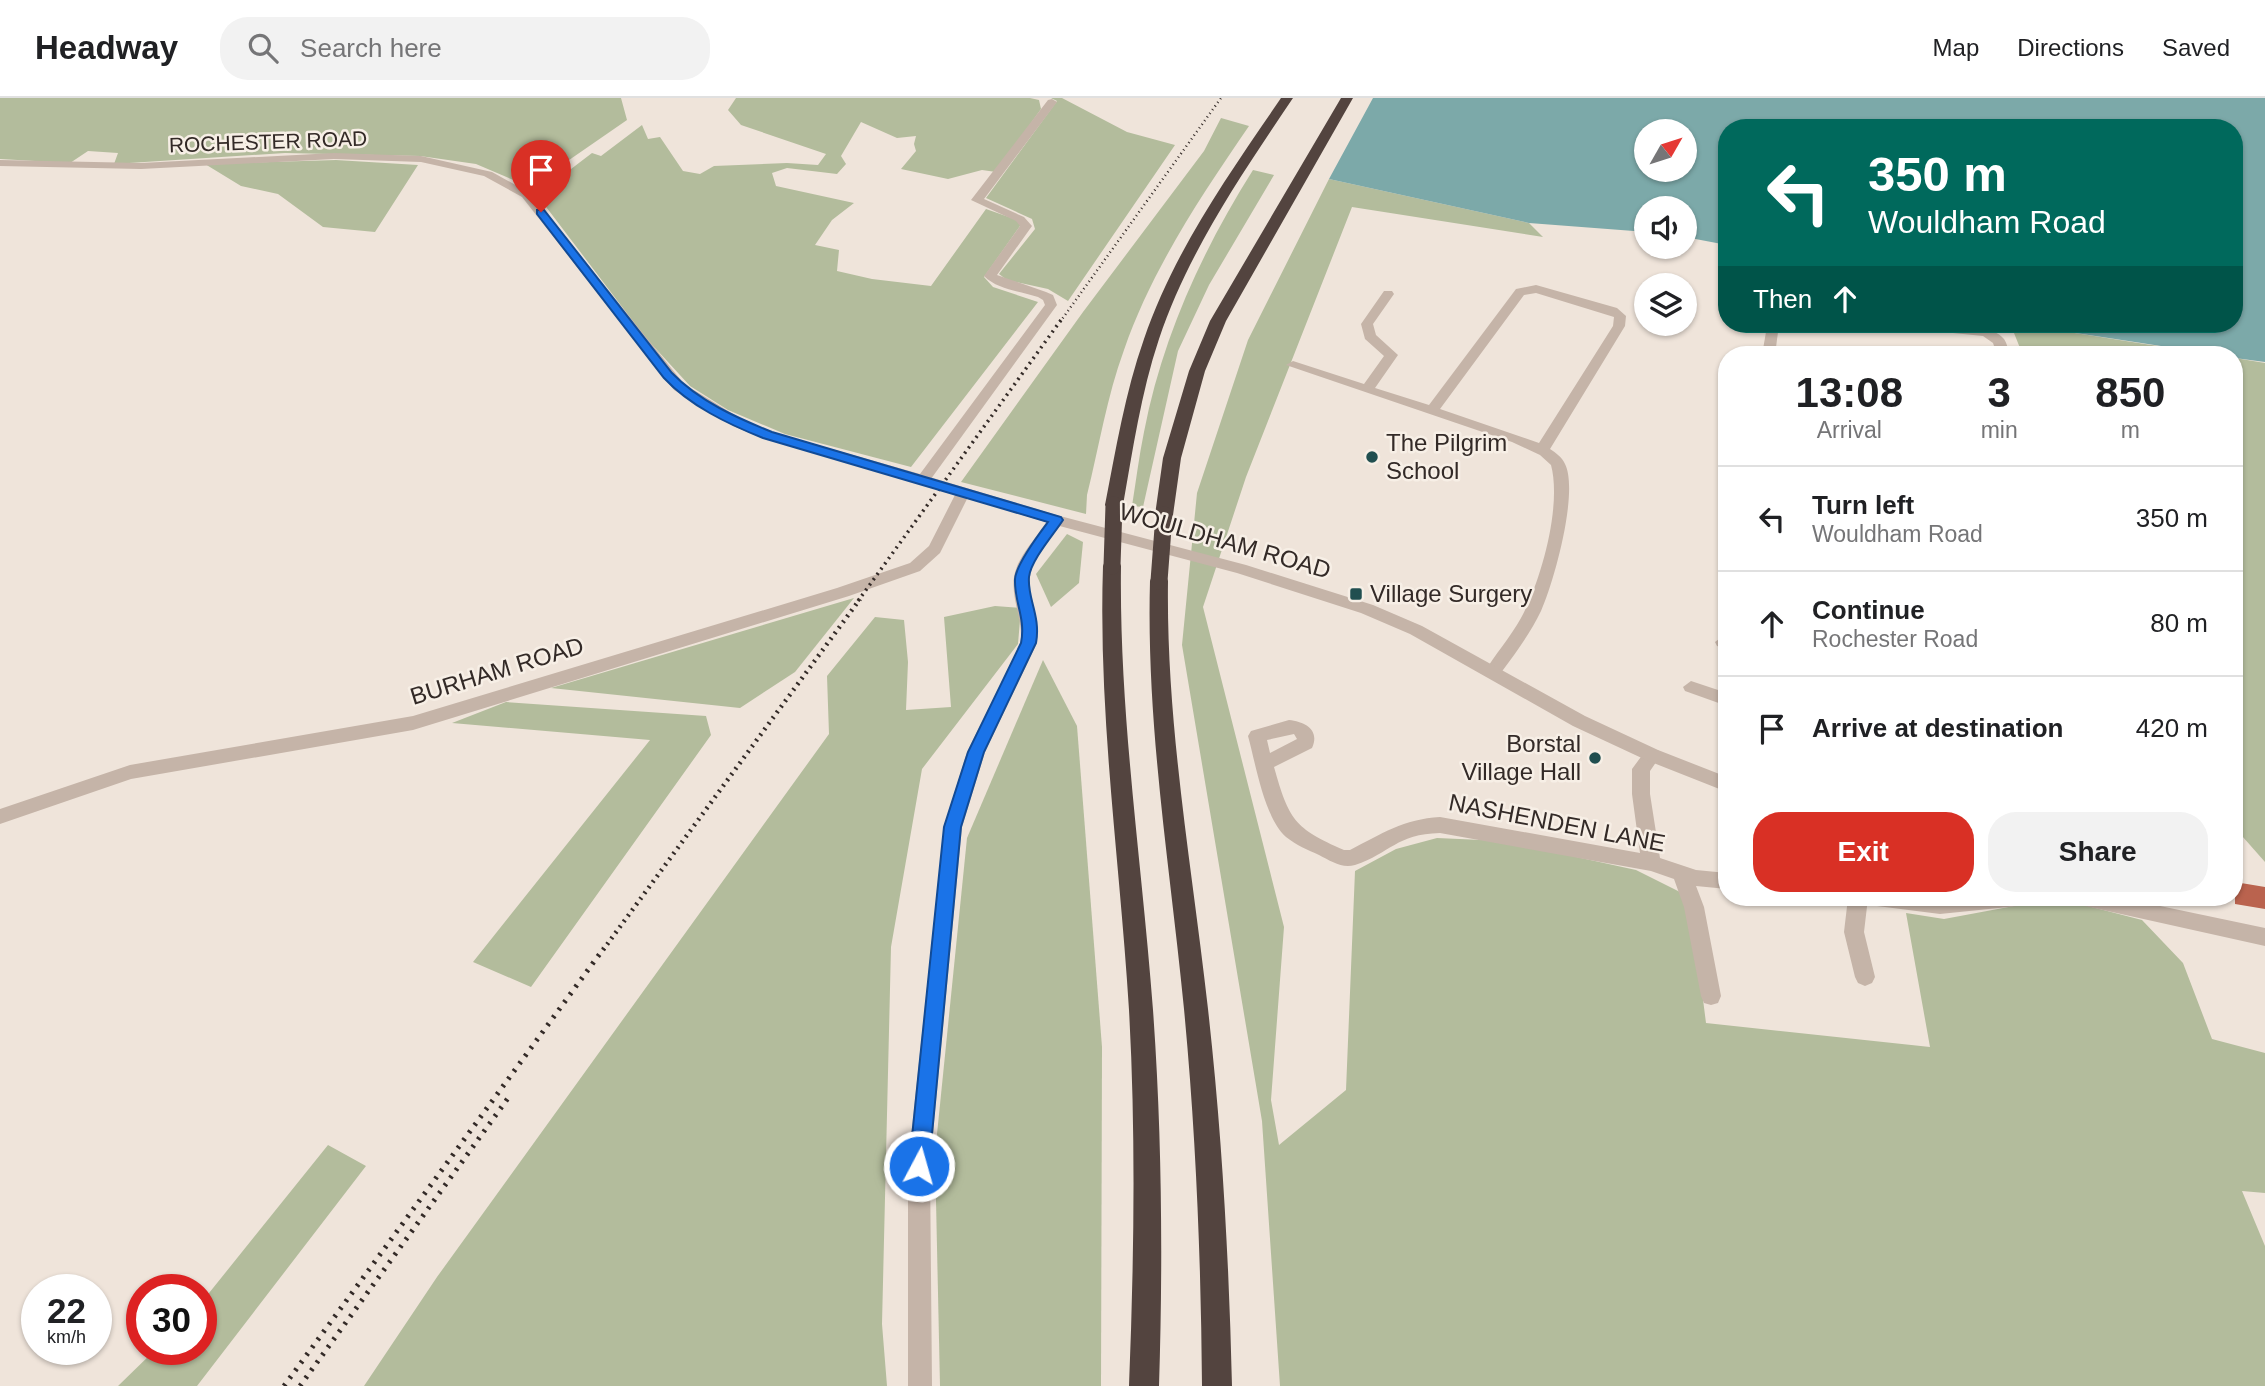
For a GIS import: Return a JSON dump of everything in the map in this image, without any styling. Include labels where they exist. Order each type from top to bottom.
[{"type":"highway","points":[[1144,1386],[1149,1219],[1145,1081],[1137,957],[1114,723],[1109,623],[1115,505],[1133,403],[1160,316],[1188,255],[1222,196],[1287,98]]},
{"type":"highway","points":[[1217,1386],[1214,1242],[1205,1090],[1162,726],[1157,654],[1164,515],[1172,458],[1205,352],[1218,321],[1347,98]]},
{"type":"street","points":[[923,481],[1051,305],[1049,298],[1039,292],[998,282],[990,276],[1026,226],[1020,219],[977,201],[1052,102]]},
{"type":"street","name":"ROCHESTER ROAD","points":[[0,163],[141,166],[334,156],[421,159],[488,174],[526,195],[679,387],[738,424],[923,481]]},
{"type":"street","points":[[1433,411],[1503,313],[1524,290],[1545,291],[1613,311],[1620,316],[1619,326],[1542,450]]},
{"type":"street","points":[[1367,389],[1388,363],[1391,355],[1370,336],[1367,324],[1388,295]]},
{"type":"street","points":[[1987,333],[1999,341],[2000,346]]},
{"type":"street","points":[[1293,365],[1517,439],[1542,450],[1557,463],[1563,483],[1554,538],[1533,611],[1492,673]]},
{"type":"street","name":"WOULDHAM ROAD","points":[[923,481],[1241,569],[1351,603],[1416,630],[1579,721],[1718,781]]},
{"type":"street","name":"BURHAM ROAD","points":[[0,817],[130,772],[413,723],[843,592],[915,567],[935,549],[963,493]]},
{"type":"street","points":[[920,1386],[919,1166],[953,827],[976,752],[1029,643],[1032,627],[1022,577],[1040,542],[1057,520]]},
{"type":"street","points":[[1691,687],[1718,697]]},
{"type":"street","points":[[1651,863],[1641,769],[1652,755]]},
{"type":"street","name":"NASHENDEN LANE","points":[[1265,764],[1284,822],[1299,837],[1342,859],[1354,858],[1395,831],[1424,825],[1458,826],[1651,863],[1696,878],[1718,880]]},
{"type":"street","points":[[1681,873],[1694,906],[1711,996]]},
{"type":"street","points":[[1857,906],[1854,932],[1866,977]]},
{"type":"street","points":[[2146,906],[2265,937]]},
{"type":"green space","points":[[0,98],[621,98],[627,120],[530,187],[476,164],[420,156],[285,153],[114,164],[118,153],[88,151],[70,163],[0,159]]},
{"type":"green space","points":[[736,98],[1039,100],[1041,109],[996,172],[982,170],[948,179],[901,169],[916,151],[916,136],[897,138],[861,122],[841,156],[846,164],[837,174],[787,168],[772,173],[776,186],[854,203],[832,220],[815,245],[839,250],[837,271],[872,279],[931,286],[986,209],[1020,221],[1020,226],[984,277],[993,287],[1038,302],[911,467],[785,434],[728,410],[690,386],[645,337],[537,195],[592,153],[601,156],[642,125],[648,139],[660,137],[683,171],[700,174],[714,166],[787,163],[818,165],[826,154],[741,125],[728,110]]},
{"type":"green space","points":[[1051,98],[1062,98],[1127,132],[1175,145],[1068,301],[1048,289],[1007,280],[999,274],[1035,229],[1032,219],[986,198],[1057,101]]},
{"type":"green space","points":[[1221,118],[1249,126],[1179,234],[1135,320],[1108,403],[1087,495],[1086,514],[961,482],[1083,312],[1204,151]]},
{"type":"green space","points":[[336,160],[418,165],[375,232],[323,227],[278,194],[241,186],[205,164]]},
{"type":"green space","points":[[1253,170],[1274,175],[1209,285],[1178,351],[1143,507],[1132,506],[1152,397],[1173,329],[1217,232]]},
{"type":"green space","points":[[1329,179],[1529,223],[1543,237],[1352,207],[1246,477],[1203,607],[1284,927],[1271,1100],[1279,1145],[1346,1090],[1355,871],[1396,849],[1437,838],[1504,841],[1636,870],[1690,897],[1706,1023],[1930,1047],[1906,913],[1944,919],[2014,906],[2088,906],[2142,920],[2183,963],[2212,1039],[2265,1053],[2265,1193],[2242,1191],[2265,1246],[2265,1386],[1280,1386],[1262,1121],[1182,645],[1197,493],[1248,340]]},
{"type":"green space","points":[[2014,333],[2075,333],[2158,346],[2019,346]]},
{"type":"green space","points":[[2243,359],[2265,363],[2265,862],[2243,837]]},
{"type":"green space","points":[[1067,534],[1083,542],[1079,583],[1051,607],[1036,574]]},
{"type":"green space","points":[[854,598],[795,672],[740,708],[551,688]]},
{"type":"green space","points":[[995,606],[1021,608],[1018,644],[922,769],[891,947],[882,1324],[887,1386],[364,1386],[437,1277],[829,734],[827,676],[875,617],[904,620],[908,662],[906,710],[951,707],[944,617]]},
{"type":"green space","points":[[1043,660],[1077,726],[1102,1047],[1101,1386],[940,1386],[935,1154],[967,838]]},
{"type":"green space","points":[[506,702],[706,716],[711,735],[531,987],[473,962],[650,740],[452,723]]},
{"type":"green space","points":[[328,1145],[366,1166],[217,1360],[217,1283]]},
{"type":"green space","points":[[140,1365],[213,1365],[197,1386],[118,1386]]},
{"type":"water","points":[[1373,98],[2265,98],[2265,362],[2243,359],[2243,346],[2161,346],[2076,333],[2243,333],[2243,119],[1718,119],[1718,243],[1697,239],[1697,196],[1634,196],[1634,231],[1529,223],[1329,179]]},
{"type":"building","points":[[2243,883],[2265,887],[2265,909],[2243,905]]},
{"type":"railway","points":[[1060,322],[1221,98]]},
{"type":"railway","points":[[858,601],[1061,320]]},
{"type":"railway","points":[[603,950],[860,599]]},
{"type":"railway","points":[[284,1386],[604,948]]},
{"type":"railway","points":[[300,1386],[511,1094]]},
{"type":"place","name":"The Pilgrim School","points":[[1372,457]]},
{"type":"place","name":"Village Surgery","points":[[1356,594]]},
{"type":"place","name":"Borstal Village Hall","points":[[1595,758]]},
{"type":"route","points":[[541,212],[668,375],[679,387],[709,407],[738,424],[767,435],[1057,520],[1040,542],[1022,577],[1032,627],[1029,643],[976,752],[953,827],[919,1166]]}]
